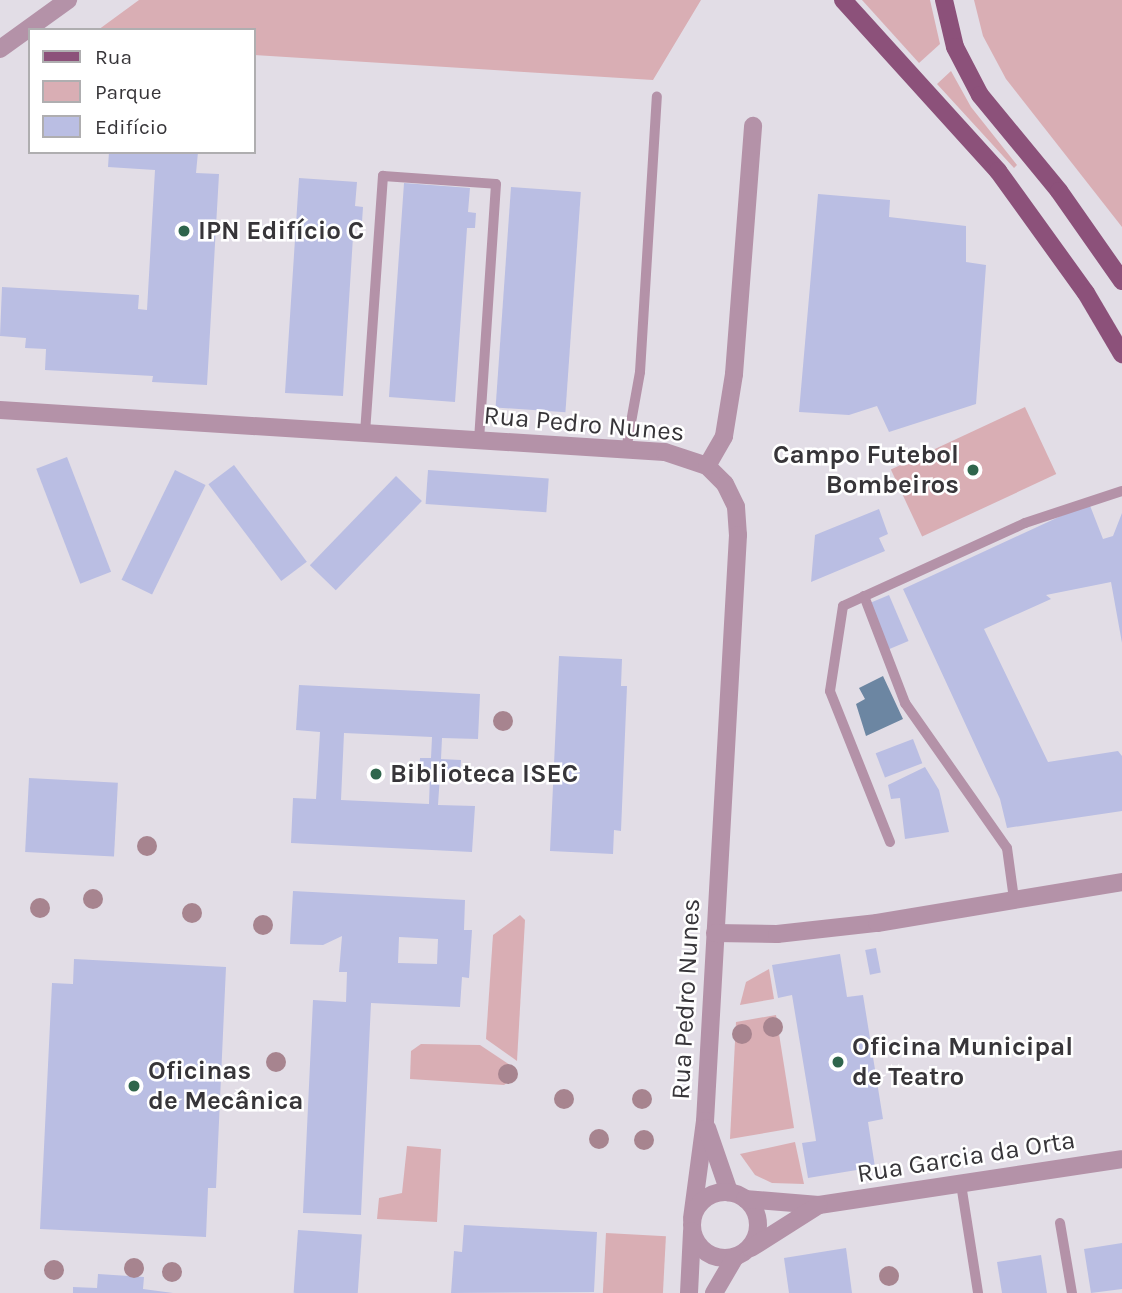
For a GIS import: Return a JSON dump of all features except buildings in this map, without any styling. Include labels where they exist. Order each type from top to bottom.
[{"type":"main road","points":[[843,0],[999,171],[1079,283],[1122,354]]},
{"type":"main road","points":[[944,0],[955,47],[981,95],[1059,191],[1122,281]]},
{"type":"street","points":[[29,28],[68,0]]},
{"type":"street","points":[[0,49],[28,29]]},
{"type":"street","points":[[707,466],[724,436],[734,374],[753,126]]},
{"type":"street","name":"Rua Pedro Nunes","points":[[0,410],[664,453],[707,466],[725,484],[736,507],[738,535],[705,1121],[692,1224],[689,1293]]},
{"type":"street","points":[[715,933],[777,934],[877,923],[1122,882]]},
{"type":"street","name":"Rua Pedro Nunes","points":[[705,1121],[737,1195],[758,1220],[742,1253],[714,1293]]},
{"type":"street","name":"Rua Garcia da Orta","points":[[737,1195],[819,1205],[1122,1159]]},
{"type":"street","points":[[737,1195],[702,1201],[692,1224],[703,1251],[712,1256],[742,1253]]},
{"type":"street","name":"Rua Garcia da Orta","points":[[742,1253],[819,1205]]},
{"type":"lane","points":[[625,450],[640,372],[657,97]]},
{"type":"lane","points":[[365,433],[383,176],[496,184],[479,440]]},
{"type":"lane","points":[[890,842],[830,691],[843,606],[1025,523],[1122,491]]},
{"type":"lane","points":[[864,596],[905,703],[1007,848],[1014,900]]},
{"type":"lane","points":[[961,1184],[978,1293]]},
{"type":"lane","points":[[1060,1223],[1072,1293]]},
{"type":"green space","points":[[139,0],[701,0],[653,80],[256,55],[256,28],[101,28]]},
{"type":"green space","points":[[862,0],[930,0],[940,44],[919,63]]},
{"type":"green space","points":[[974,0],[1122,0],[1122,227],[1006,79],[983,36]]},
{"type":"green space","points":[[951,71],[971,107],[1017,165],[1014,168],[937,84]]},
{"type":"green space","name":"Campo Futebol Bombeiros","points":[[1025,407],[1056,474],[922,537],[891,470]]},
{"type":"green space","points":[[520,915],[525,920],[517,1061],[486,1039],[493,935]]},
{"type":"green space","points":[[769,969],[774,999],[740,1005],[746,982]]},
{"type":"green space","points":[[776,1015],[794,1128],[730,1139],[736,1022]]},
{"type":"green space","points":[[421,1044],[480,1045],[516,1069],[516,1077],[504,1085],[410,1079],[411,1051]]},
{"type":"green space","points":[[795,1142],[804,1184],[772,1183],[755,1175],[740,1154]]},
{"type":"green space","points":[[407,1146],[441,1149],[437,1222],[377,1219],[379,1198],[402,1193]]},
{"type":"green space","points":[[606,1233],[666,1236],[663,1293],[603,1293]]},
{"type":"water","points":[[883,676],[903,719],[866,736],[856,704],[865,699],[859,688]]},
{"type":"place","name":"IPN Edifício C","points":[[184,231]]},
{"type":"place","name":"Campo Futebol Bombeiros","points":[[973,470]]},
{"type":"place","name":"Biblioteca ISEC","points":[[376,774]]},
{"type":"place","name":"Oficina Municipal de Teatro","points":[[838,1062]]},
{"type":"place","name":"Oficinas de Mecânica","points":[[134,1086]]}]
